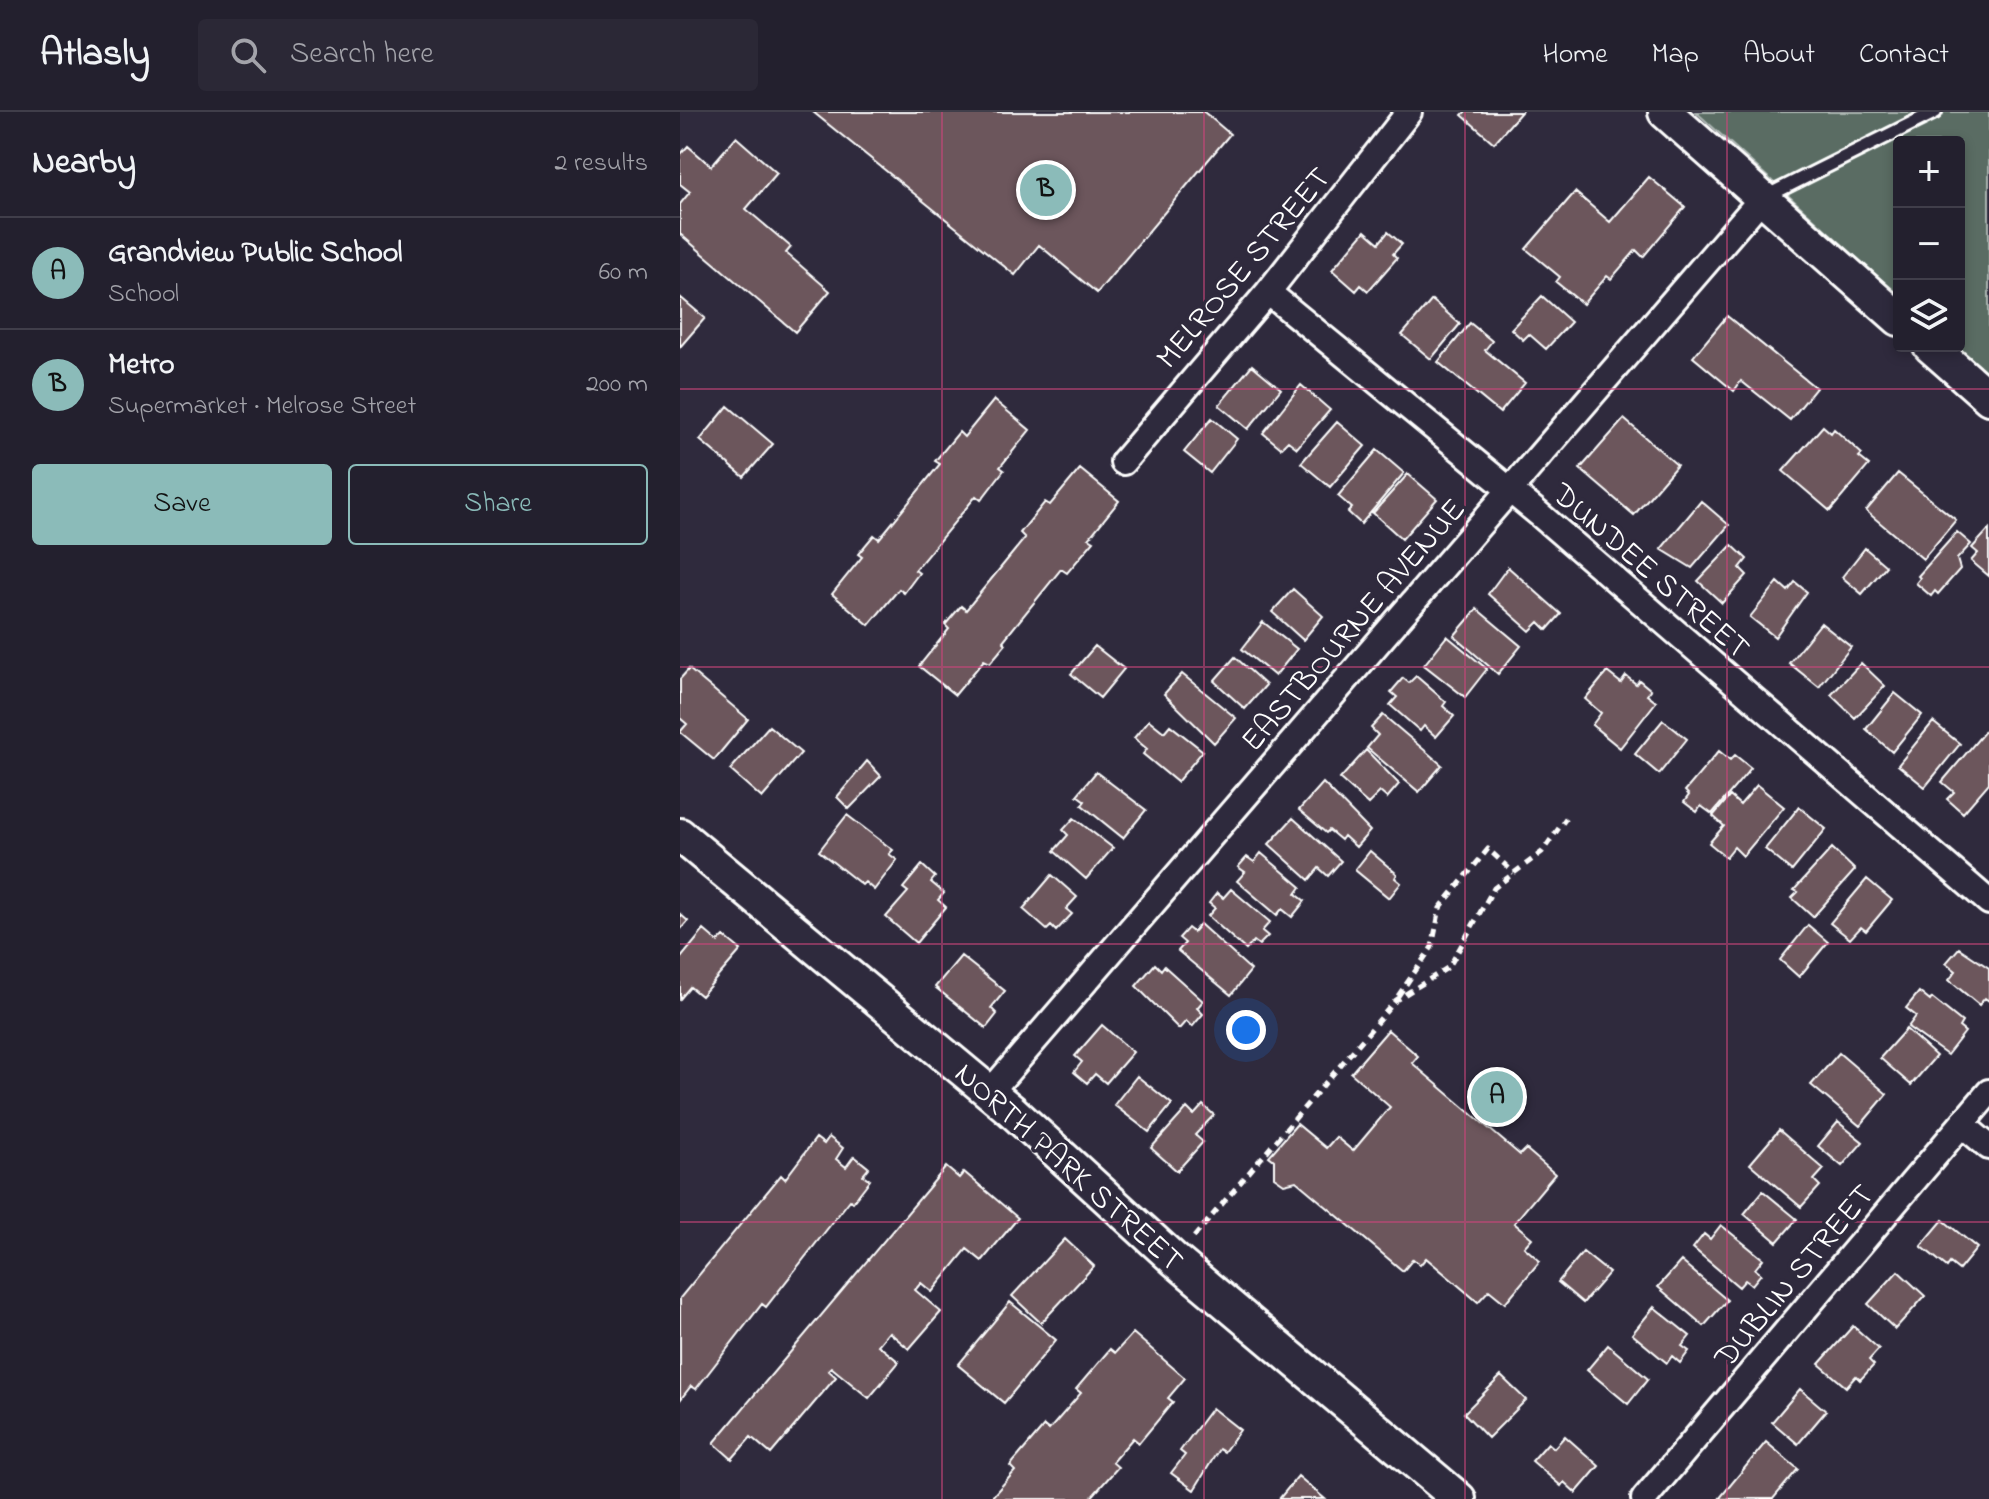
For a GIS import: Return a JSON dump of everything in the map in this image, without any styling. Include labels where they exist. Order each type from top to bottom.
[{"type":"street","name":"MELROSE STREET","points":[[1123,462],[1268,292],[1409,112]]},
{"type":"street","points":[[1665,112],[1893,314]]},
{"type":"street","name":"EASTBOURNE AVENUE","points":[[990,1092],[1762,198]]},
{"type":"street","name":"DUNDEE STREET","points":[[1268,292],[1509,491],[1989,902]]},
{"type":"street","points":[[1937,352],[1989,398]]},
{"type":"street","name":"NORTH PARK STREET","points":[[680,835],[990,1092],[1175,1260],[1459,1499]]},
{"type":"street","name":"DUBLIN STREET","points":[[1644,1499],[1989,1092]]},
{"type":"street","points":[[1963,1125],[1989,1147]]},
{"type":"lane","points":[[1762,198],[1935,112]]},
{"type":"path","points":[[1396,1000],[1449,967],[1494,888],[1542,852],[1566,818]]},
{"type":"path","points":[[1175,1260],[1396,1000],[1432,947],[1440,908],[1488,849],[1514,873]]},
{"type":"green space","points":[[1696,112],[1989,112],[1989,377],[1961,352],[1965,352],[1965,136],[1893,136],[1893,291]]},
{"type":"building","points":[[813,112],[1204,112],[1230,134],[1097,293],[1039,245],[1015,275]]},
{"type":"building","points":[[1465,112],[1521,112],[1494,143],[1462,115]]},
{"type":"building","points":[[736,137],[777,173],[746,209],[791,247],[786,253],[830,291],[795,332],[680,234],[680,204],[690,192],[680,184],[680,155],[688,146],[711,166]]},
{"type":"building","points":[[1649,177],[1685,207],[1643,257],[1636,250],[1611,279],[1607,276],[1583,304],[1556,282],[1560,277],[1526,249],[1575,192],[1610,222]]},
{"type":"building","points":[[1365,231],[1379,243],[1388,232],[1402,244],[1393,254],[1397,258],[1368,291],[1361,285],[1356,291],[1332,270]]},
{"type":"building","points":[[1542,296],[1571,322],[1546,349],[1529,334],[1523,340],[1511,329]]},
{"type":"building","points":[[680,297],[705,318],[680,347]]},
{"type":"building","points":[[1432,300],[1460,324],[1431,359],[1402,335]]},
{"type":"building","points":[[1727,316],[1816,388],[1790,420],[1741,381],[1734,391],[1693,357]]},
{"type":"building","points":[[1470,323],[1492,341],[1485,350],[1525,383],[1500,413],[1438,362]]},
{"type":"building","points":[[1252,365],[1281,389],[1248,429],[1219,405]]},
{"type":"building","points":[[1301,385],[1330,410],[1297,448],[1288,441],[1281,448],[1263,433]]},
{"type":"building","points":[[994,400],[1030,430],[1000,467],[1004,470],[981,500],[976,496],[915,570],[919,573],[904,593],[899,589],[869,625],[832,594],[862,557],[858,554],[874,535],[879,539],[940,464],[935,461],[959,432],[964,437]]},
{"type":"building","points":[[728,406],[773,444],[744,477],[700,440]]},
{"type":"building","points":[[1212,418],[1237,439],[1210,473],[1184,452]]},
{"type":"building","points":[[1624,419],[1677,465],[1634,515],[1580,469]]},
{"type":"building","points":[[1337,422],[1365,446],[1330,487],[1301,463]]},
{"type":"building","points":[[1823,426],[1831,433],[1834,429],[1862,454],[1859,457],[1869,465],[1830,511],[1783,471]]},
{"type":"building","points":[[1377,450],[1404,473],[1361,524],[1348,512],[1352,508],[1338,496]]},
{"type":"building","points":[[1080,469],[1119,501],[1089,538],[1094,541],[1067,573],[1061,569],[1003,641],[1006,644],[990,663],[984,660],[955,695],[919,666],[949,629],[945,625],[961,606],[966,610],[1025,538],[1020,533],[1045,502],[1050,505]]},
{"type":"building","points":[[1898,473],[1956,520],[1923,559],[1866,511]]},
{"type":"building","points":[[1408,474],[1437,499],[1402,539],[1373,513]]},
{"type":"building","points":[[1701,501],[1729,525],[1692,568],[1661,549]]},
{"type":"building","points":[[1989,529],[1989,576],[1971,561],[1978,553],[1972,548]]},
{"type":"building","points":[[1957,532],[1971,544],[1957,559],[1960,569],[1938,594],[1935,591],[1931,596],[1916,583],[1920,578],[1918,576]]},
{"type":"building","points":[[1732,545],[1747,559],[1740,568],[1747,575],[1722,603],[1698,581]]},
{"type":"building","points":[[1865,548],[1886,566],[1862,594],[1842,577]]},
{"type":"building","points":[[1508,567],[1561,614],[1547,630],[1539,622],[1530,631],[1488,594]]},
{"type":"building","points":[[1778,582],[1788,591],[1795,582],[1807,592],[1775,637],[1750,617]]},
{"type":"building","points":[[1293,589],[1323,616],[1303,640],[1272,612]]},
{"type":"building","points":[[1477,609],[1521,646],[1498,674],[1454,636]]},
{"type":"building","points":[[1263,622],[1297,649],[1275,676],[1242,649]]},
{"type":"building","points":[[1821,623],[1851,647],[1819,687],[1789,663]]},
{"type":"building","points":[[1447,636],[1487,669],[1465,697],[1424,665]]},
{"type":"building","points":[[1095,646],[1124,669],[1100,698],[1071,674]]},
{"type":"building","points":[[1235,657],[1266,685],[1245,709],[1214,681]]},
{"type":"building","points":[[1861,663],[1885,686],[1855,718],[1831,695]]},
{"type":"building","points":[[689,669],[748,719],[714,760],[680,732],[687,724],[680,718],[680,679]]},
{"type":"building","points":[[1607,672],[1621,683],[1626,676],[1636,684],[1639,680],[1651,690],[1647,695],[1656,702],[1620,748],[1592,725],[1601,713],[1585,699]]},
{"type":"building","points":[[1182,674],[1236,718],[1214,743],[1164,694]]},
{"type":"building","points":[[1416,676],[1446,702],[1443,706],[1454,716],[1436,737],[1424,726],[1420,731],[1390,705],[1397,697],[1391,692],[1403,678],[1409,683]]},
{"type":"building","points":[[1895,693],[1922,715],[1892,752],[1866,729]]},
{"type":"building","points":[[1383,715],[1442,765],[1419,792],[1367,748],[1378,735],[1371,728]]},
{"type":"building","points":[[1149,720],[1164,732],[1170,725],[1203,751],[1177,782],[1143,754],[1147,749],[1134,738]]},
{"type":"building","points":[[1663,720],[1687,739],[1659,774],[1635,754]]},
{"type":"building","points":[[1933,722],[1960,744],[1925,787],[1898,765]]},
{"type":"building","points":[[769,726],[801,753],[762,798],[730,770]]},
{"type":"building","points":[[1985,731],[1989,735],[1989,783],[1963,813],[1947,799],[1954,792],[1942,782]]},
{"type":"building","points":[[1366,750],[1399,784],[1387,798],[1380,792],[1368,804],[1340,779]]},
{"type":"building","points":[[1719,751],[1730,760],[1735,755],[1751,768],[1712,814],[1701,806],[1697,812],[1684,802],[1689,795],[1685,791]]},
{"type":"building","points":[[867,761],[881,776],[849,809],[837,797]]},
{"type":"building","points":[[1096,772],[1146,810],[1123,838],[1082,805],[1085,801],[1077,795]]},
{"type":"building","points":[[1323,783],[1370,831],[1356,847],[1344,836],[1341,840],[1329,830],[1326,833],[1299,810]]},
{"type":"building","points":[[1757,785],[1784,807],[1743,856],[1734,847],[1726,857],[1709,843],[1724,826],[1713,816],[1730,796],[1740,805]]},
{"type":"building","points":[[1799,807],[1826,829],[1792,871],[1765,849]]},
{"type":"building","points":[[847,815],[893,850],[889,854],[897,860],[874,890],[865,882],[862,885],[819,851]]},
{"type":"building","points":[[1074,818],[1113,848],[1086,879],[1054,851],[1068,835],[1063,830]]},
{"type":"building","points":[[1293,818],[1341,861],[1328,876],[1319,868],[1309,880],[1269,844]]},
{"type":"building","points":[[1832,848],[1855,870],[1813,917],[1792,898],[1798,892],[1794,890]]},
{"type":"building","points":[[1370,851],[1397,874],[1395,878],[1401,883],[1389,898],[1355,870]]},
{"type":"building","points":[[1261,853],[1301,887],[1296,894],[1305,901],[1292,917],[1282,909],[1277,915],[1237,881],[1245,872],[1238,867],[1247,857],[1254,862]]},
{"type":"building","points":[[922,865],[935,877],[931,882],[944,893],[938,900],[946,907],[916,943],[886,917],[908,892],[903,888]]},
{"type":"building","points":[[1052,875],[1077,897],[1066,909],[1072,914],[1056,931],[1051,926],[1047,930],[1023,909]]},
{"type":"building","points":[[1867,879],[1892,900],[1866,931],[1861,927],[1850,939],[1830,923]]},
{"type":"building","points":[[1231,889],[1270,922],[1262,931],[1268,936],[1259,945],[1254,941],[1246,950],[1208,916],[1215,908],[1209,903],[1217,893],[1223,898]]},
{"type":"building","points":[[680,914],[688,921],[680,930]]},
{"type":"building","points":[[1200,924],[1251,970],[1231,995],[1178,951],[1185,943],[1179,938],[1188,928],[1193,932]]},
{"type":"building","points":[[1808,925],[1828,942],[1799,977],[1780,960]]},
{"type":"building","points":[[704,930],[718,942],[724,936],[741,950],[701,996],[690,987],[680,999],[680,959]]},
{"type":"building","points":[[1959,948],[1989,968],[1989,1001],[1985,998],[1979,1005],[1949,980],[1956,971],[1946,963]]},
{"type":"building","points":[[961,956],[1005,991],[991,1008],[997,1014],[986,1028],[935,987]]},
{"type":"building","points":[[1155,964],[1161,970],[1164,966],[1203,1001],[1197,1008],[1203,1014],[1192,1027],[1186,1021],[1179,1029],[1136,986]]},
{"type":"building","points":[[1919,992],[1930,1001],[1932,998],[1962,1022],[1959,1027],[1965,1032],[1947,1055],[1908,1027],[1916,1016],[1906,1008]]},
{"type":"building","points":[[1102,1025],[1133,1052],[1106,1083],[1095,1074],[1087,1083],[1074,1072],[1082,1062],[1075,1056]]},
{"type":"building","points":[[1906,1029],[1936,1056],[1911,1085],[1880,1058]]},
{"type":"building","points":[[1388,1030],[1418,1056],[1412,1063],[1520,1155],[1526,1149],[1555,1174],[1514,1223],[1532,1238],[1524,1247],[1540,1261],[1505,1303],[1489,1290],[1478,1302],[1426,1258],[1420,1265],[1413,1259],[1403,1271],[1296,1181],[1284,1184],[1274,1177],[1274,1160],[1269,1156],[1297,1124],[1326,1148],[1336,1137],[1353,1151],[1390,1107],[1351,1073]]},
{"type":"building","points":[[1839,1053],[1887,1094],[1860,1126],[1811,1085]]},
{"type":"building","points":[[1137,1076],[1172,1104],[1149,1132],[1114,1105]]},
{"type":"building","points":[[1203,1105],[1214,1115],[1195,1135],[1203,1142],[1177,1171],[1151,1148],[1187,1108],[1194,1115]]},
{"type":"building","points":[[1838,1122],[1863,1142],[1842,1166],[1818,1146]]},
{"type":"building","points":[[1779,1130],[1824,1169],[1814,1180],[1820,1186],[1801,1207],[1750,1164]]},
{"type":"building","points":[[829,1137],[843,1148],[836,1159],[846,1167],[854,1156],[869,1168],[863,1175],[870,1180],[853,1202],[850,1200],[766,1307],[762,1304],[696,1389],[691,1386],[680,1400],[680,1298],[781,1175],[785,1179],[816,1138],[824,1144]]},
{"type":"building","points":[[946,1167],[959,1178],[964,1172],[1018,1218],[982,1261],[967,1249],[932,1292],[921,1283],[915,1290],[941,1312],[909,1349],[889,1332],[878,1345],[899,1362],[869,1398],[831,1367],[828,1370],[836,1377],[771,1454],[751,1437],[732,1459],[714,1443]]},
{"type":"building","points":[[1763,1191],[1797,1219],[1777,1242],[1744,1214]]},
{"type":"building","points":[[1943,1220],[1977,1248],[1959,1270],[1950,1263],[1947,1267],[1921,1246]]},
{"type":"building","points":[[1721,1225],[1763,1259],[1755,1269],[1761,1274],[1752,1285],[1745,1280],[1739,1287],[1693,1248],[1704,1234],[1710,1239]]},
{"type":"building","points":[[1065,1239],[1094,1266],[1041,1323],[1012,1296]]},
{"type":"building","points":[[1583,1252],[1609,1273],[1583,1303],[1558,1282]]},
{"type":"building","points":[[1681,1261],[1727,1300],[1704,1326],[1658,1287]]},
{"type":"building","points":[[1898,1271],[1925,1296],[1895,1329],[1868,1304]]},
{"type":"building","points":[[1010,1302],[1056,1340],[1004,1403],[958,1365]]},
{"type":"building","points":[[1654,1307],[1690,1336],[1682,1346],[1689,1351],[1680,1363],[1672,1356],[1667,1363],[1632,1334]]},
{"type":"building","points":[[1853,1326],[1879,1349],[1869,1360],[1874,1365],[1860,1380],[1856,1376],[1846,1387],[1819,1364]]},
{"type":"building","points":[[1133,1333],[1185,1378],[1168,1398],[1173,1402],[1139,1443],[1133,1438],[1112,1462],[1118,1467],[1090,1499],[990,1499],[1015,1471],[1010,1466],[1044,1426],[1049,1430],[1081,1393],[1076,1389],[1110,1349],[1115,1353]]},
{"type":"building","points":[[1608,1345],[1648,1379],[1628,1404],[1587,1370]]},
{"type":"building","points":[[1501,1376],[1526,1400],[1488,1438],[1464,1413]]},
{"type":"building","points":[[1800,1389],[1826,1411],[1798,1444],[1772,1422]]},
{"type":"building","points":[[1212,1408],[1240,1430],[1224,1452],[1219,1449],[1194,1490],[1171,1473],[1185,1455],[1180,1451]]},
{"type":"building","points":[[1565,1436],[1599,1466],[1576,1493],[1564,1482],[1561,1486],[1532,1461],[1548,1443],[1554,1448]]},
{"type":"building","points":[[1766,1442],[1798,1469],[1773,1499],[1719,1499]]},
{"type":"building","points":[[1298,1476],[1325,1499],[1279,1499]]},
{"type":"place","name":"Metro","points":[[1046,190]]},
{"type":"place","name":"Grandview Public School","points":[[1497,1097]]}]
